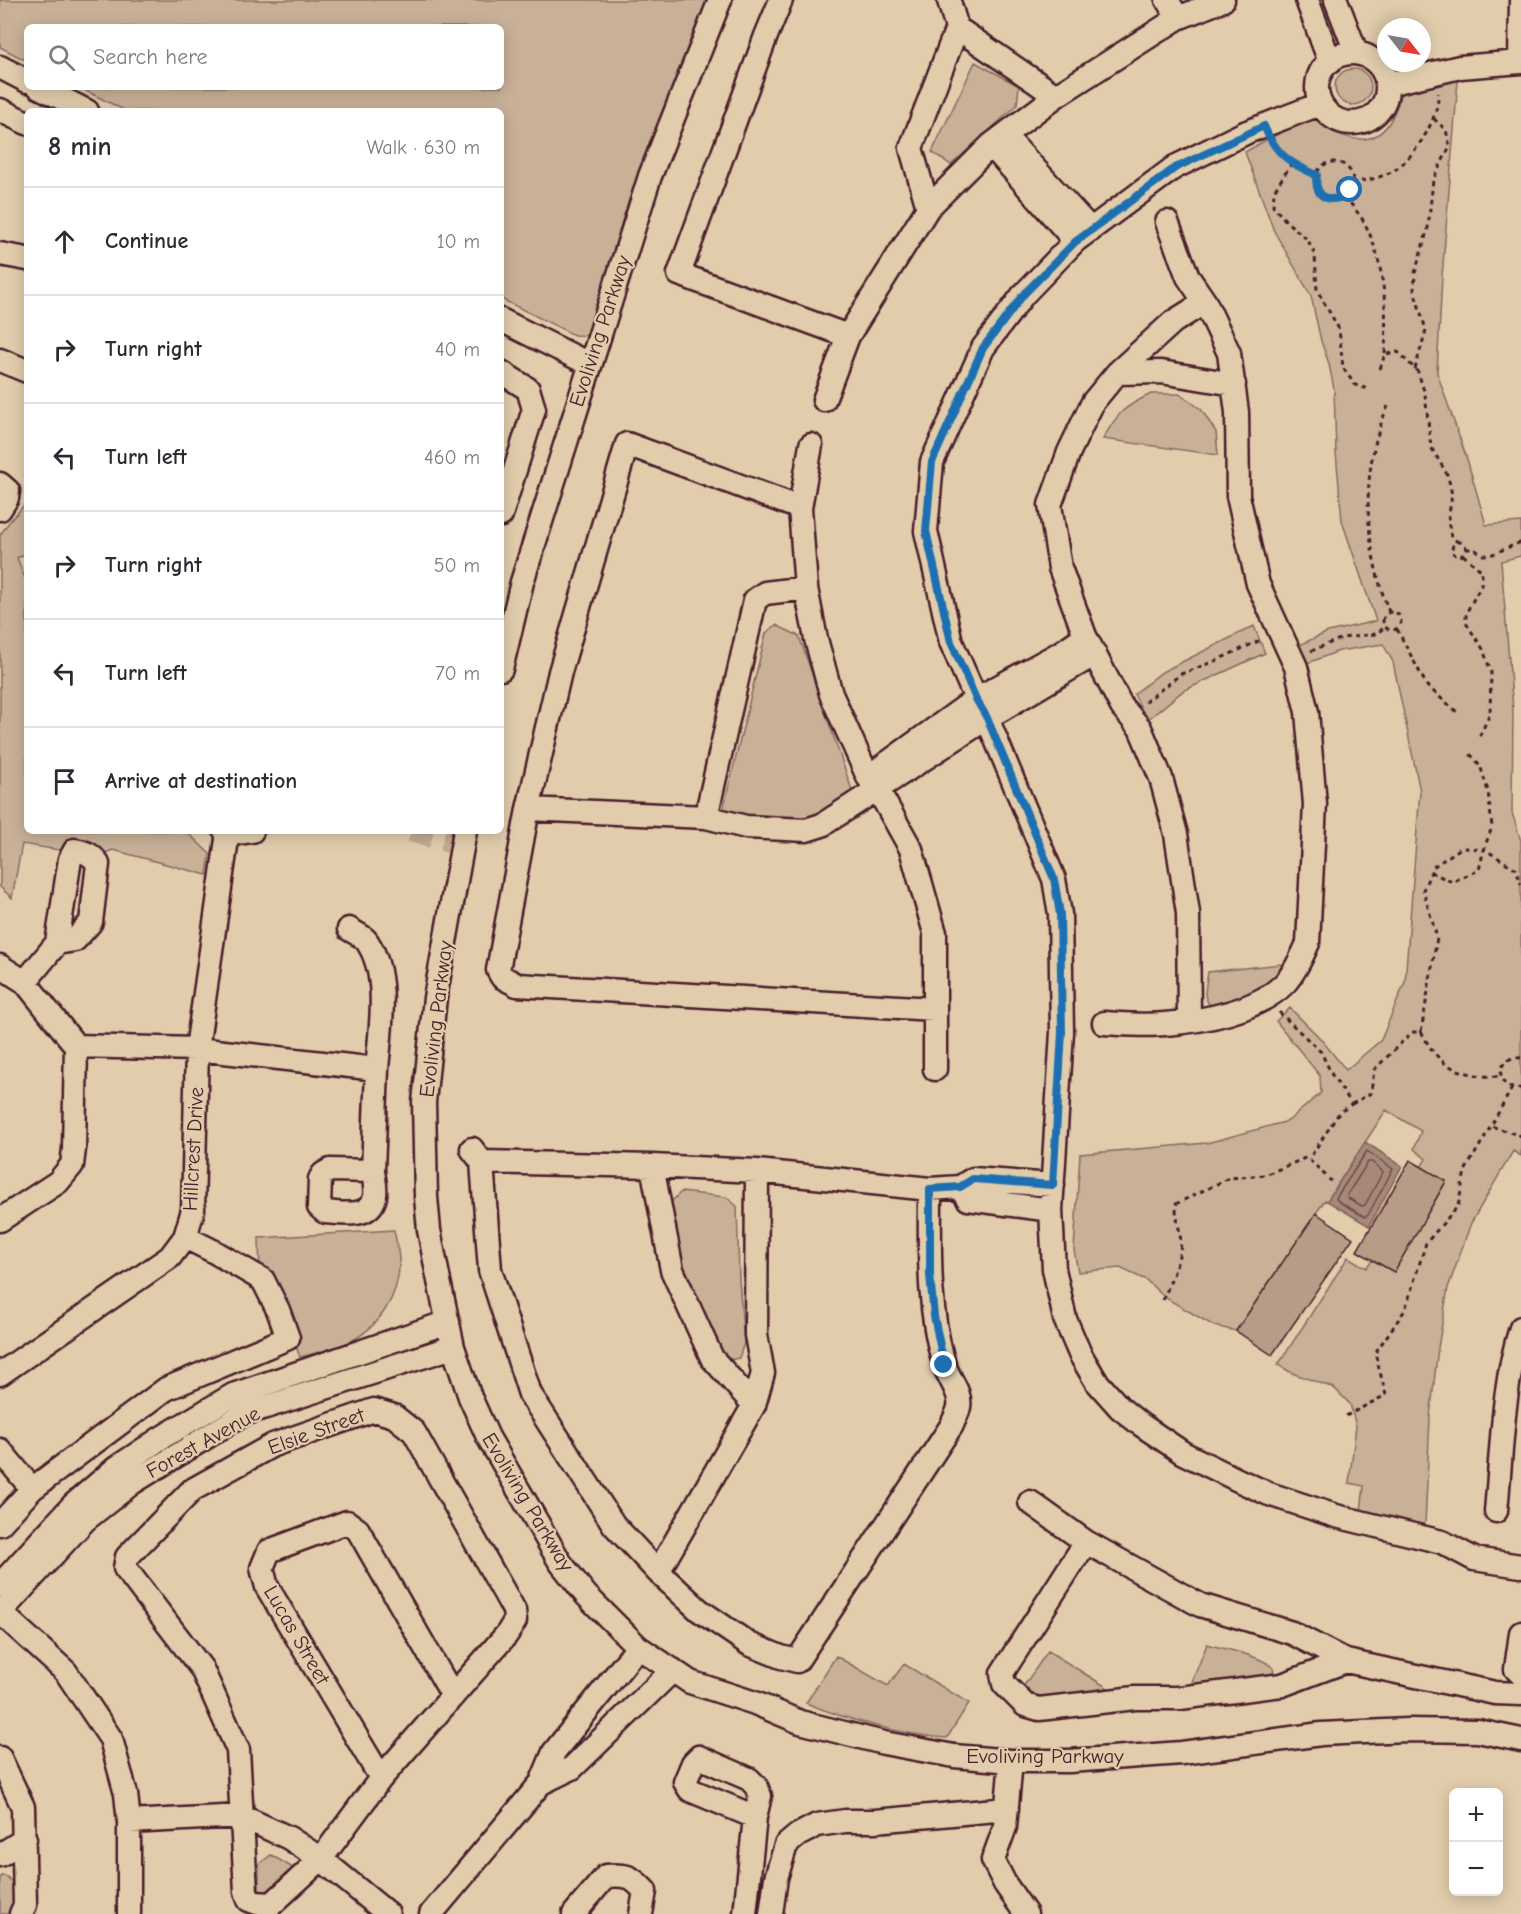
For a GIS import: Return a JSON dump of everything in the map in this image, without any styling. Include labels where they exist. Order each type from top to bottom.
[{"type":"street","name":"Evoliving Parkway","points":[[504,657],[522,582],[589,364],[651,176],[720,0]]},
{"type":"street","points":[[781,0],[680,274],[848,336]]},
{"type":"street","points":[[824,400],[848,336],[928,208],[998,140],[1172,9],[1223,0]]},
{"type":"street","points":[[1307,0],[1330,62]]},
{"type":"street","points":[[1336,0],[1356,52]]},
{"type":"street","points":[[1388,84],[1460,67],[1521,62],[1521,0]]},
{"type":"street","points":[[928,208],[911,148],[957,28],[950,1]]},
{"type":"street","points":[[957,28],[1056,96]]},
{"type":"street","points":[[1356,52],[1377,63],[1384,72],[1388,84],[1387,95],[1377,114],[1357,124],[1346,124],[1335,120],[1320,104],[1317,92],[1318,80],[1323,69],[1330,62],[1339,56],[1356,52]]},
{"type":"street","points":[[0,67],[24,79]]},
{"type":"street","points":[[45,90],[81,108]]},
{"type":"street","points":[[1320,104],[1264,126],[1175,168],[1083,236],[1023,295],[983,348],[932,462],[926,531],[951,642],[1054,879],[1060,914],[1062,1032],[1052,1210],[1054,1269],[1065,1319],[1080,1354],[1096,1381],[1120,1408],[1183,1453],[1269,1494],[1336,1516],[1442,1542],[1474,1559],[1521,1566]]},
{"type":"street","points":[[0,110],[24,122]]},
{"type":"street","points":[[998,140],[1083,236]]},
{"type":"street","points":[[1104,1023],[1164,1024],[1223,1015],[1266,999],[1286,982],[1299,963],[1308,943],[1315,804],[1307,712],[1293,658],[1258,584],[1238,496],[1237,412],[1229,353],[1205,302],[1188,277],[1167,222]]},
{"type":"street","points":[[0,254],[24,258]]},
{"type":"street","points":[[1189,1020],[1188,913],[1176,834],[1161,778],[1140,728],[1122,707],[1090,645],[1060,568],[1050,505],[1069,452],[1093,402],[1117,373],[1173,322],[1205,302]]},
{"type":"street","points":[[504,322],[589,364]]},
{"type":"street","points":[[0,360],[24,370]]},
{"type":"street","points":[[1117,373],[1161,372],[1234,384]]},
{"type":"street","points":[[504,374],[528,389],[534,409],[504,505]]},
{"type":"street","points":[[800,508],[627,444],[560,672],[528,809],[498,970],[502,977],[517,985],[934,1009]]},
{"type":"street","points":[[811,445],[800,508],[806,588],[816,639],[831,694],[873,783],[911,849],[935,933],[935,1069]]},
{"type":"street","points":[[0,484],[8,491],[7,498],[0,509]]},
{"type":"street","points":[[706,817],[755,600],[765,593],[806,588]]},
{"type":"street","points":[[528,809],[706,817],[746,826],[806,830],[822,825],[873,783],[1060,653],[1090,645]]},
{"type":"street","name":"Hillcrest Drive","points":[[0,1374],[170,1257],[186,1237],[193,1210],[197,1049],[226,834]]},
{"type":"street","name":"Evoliving Parkway","points":[[464,834],[435,998],[424,1102],[424,1161],[428,1219],[453,1347],[470,1398],[488,1437],[560,1562],[586,1595],[638,1647],[690,1682],[755,1703],[800,1722],[884,1743],[942,1754],[1011,1761],[1069,1761],[1182,1753],[1321,1734],[1407,1730],[1478,1731],[1521,1740]]},
{"type":"street","points":[[350,929],[367,941],[377,963],[382,1006],[373,1171]]},
{"type":"street","points":[[25,982],[57,943]]},
{"type":"street","points":[[0,966],[25,982],[76,1046],[72,1165],[58,1182],[0,1220]]},
{"type":"street","points":[[76,1046],[197,1049],[377,1069]]},
{"type":"street","points":[[930,1189],[930,1275],[934,1316],[944,1365],[958,1394],[960,1406],[952,1425],[804,1652],[797,1660],[781,1657],[749,1644],[699,1610],[658,1572],[614,1525],[530,1394],[489,1270],[477,1156],[757,1171],[930,1189],[960,1187],[973,1179],[1053,1185]]},
{"type":"street","points":[[652,1166],[672,1269],[712,1358],[754,1405]]},
{"type":"street","points":[[658,1572],[754,1405],[763,1373],[756,1335],[757,1171]]},
{"type":"street","points":[[960,1187],[969,1199],[1052,1210]]},
{"type":"street","points":[[186,1237],[263,1280],[278,1310],[302,1383]]},
{"type":"street","name":"Forest Avenue","points":[[0,1613],[85,1520],[132,1483],[244,1414],[302,1383],[448,1322]]},
{"type":"street","points":[[1496,1511],[1512,1440],[1508,1391],[1515,1346],[1521,1328]]},
{"type":"street","points":[[0,1524],[32,1489],[166,1389],[288,1338]]},
{"type":"street","name":"Forest Avenue","points":[[0,1585],[73,1505],[116,1468],[160,1438],[233,1395],[302,1383],[453,1347]]},
{"type":"street","name":"Elsie Street","points":[[374,1410],[394,1416],[414,1432],[514,1610],[515,1621],[507,1634],[381,1778],[321,1859],[272,1904],[249,1900],[246,1891],[238,1750],[202,1669],[125,1568],[127,1557],[192,1490],[273,1445],[374,1410]]},
{"type":"street","points":[[0,1450],[32,1489]]},
{"type":"street","points":[[1030,1502],[1086,1542],[1200,1605],[1292,1633],[1346,1661],[1495,1693],[1521,1694]]},
{"type":"street","name":"Lucas Street","points":[[381,1778],[267,1587],[262,1568],[269,1551],[347,1522],[358,1530],[453,1696]]},
{"type":"street","points":[[1086,1542],[1002,1673],[1004,1684],[1025,1706],[1039,1709],[1134,1698],[1180,1698],[1282,1685],[1346,1661]]},
{"type":"street","points":[[0,1613],[66,1672],[111,1739],[126,1794],[129,1822],[129,1914]]},
{"type":"street","points":[[1521,1633],[1516,1669],[1521,1674]]},
{"type":"street","points":[[431,1914],[541,1783],[554,1752],[638,1647]]},
{"type":"street","points":[[541,1783],[572,1768],[673,1670]]},
{"type":"street","points":[[0,1758],[23,1807],[26,1905],[21,1914]]},
{"type":"street","points":[[1011,1761],[1005,1827],[993,1860],[1005,1884],[1026,1914]]},
{"type":"street","points":[[771,1914],[776,1878],[786,1845],[798,1835],[818,1826],[844,1821],[896,1820],[1007,1809]]},
{"type":"street","points":[[129,1822],[241,1816],[289,1838],[321,1859],[388,1914]]},
{"type":"street","points":[[746,1914],[755,1817]]},
{"type":"street","points":[[0,1855],[25,1839]]},
{"type":"street","points":[[574,1914],[606,1876],[623,1875],[634,1880],[645,1890],[641,1914]]},
{"type":"path","points":[[1353,182],[1370,181],[1394,170],[1420,144],[1438,102],[1436,72]]},
{"type":"path","points":[[1415,369],[1426,330],[1414,290],[1414,273],[1428,228],[1433,180],[1450,146],[1446,130],[1433,118]]},
{"type":"path","points":[[1264,126],[1271,143],[1292,163],[1317,175]]},
{"type":"path","points":[[1292,163],[1274,190],[1273,206],[1308,240],[1315,255],[1317,290],[1339,329],[1343,368],[1355,385],[1368,389]]},
{"type":"path","points":[[1339,163],[1348,168],[1353,182],[1345,196],[1335,200],[1323,196],[1316,186],[1317,175],[1326,164],[1339,163]]},
{"type":"path","points":[[1345,196],[1363,220],[1379,265],[1387,315],[1385,354],[1380,369]]},
{"type":"path","points":[[1385,354],[1398,352],[1419,372],[1425,394],[1431,447],[1448,476],[1452,495],[1448,520],[1451,537],[1464,545],[1466,549]]},
{"type":"path","points":[[1388,406],[1372,451],[1367,503],[1374,565],[1389,612]]},
{"type":"path","points":[[1458,542],[1452,550],[1456,556],[1463,555],[1482,571],[1480,586],[1466,613],[1466,623],[1483,649],[1491,672],[1490,714],[1480,735],[1476,734]]},
{"type":"path","points":[[1466,549],[1474,549],[1483,555],[1493,554],[1521,542]]},
{"type":"path","points":[[1463,555],[1466,549]]},
{"type":"path","points":[[1389,612],[1395,612],[1401,618],[1401,624],[1397,629],[1390,630],[1385,627],[1383,619],[1389,612]]},
{"type":"path","points":[[1293,658],[1342,638],[1376,634],[1385,627]]},
{"type":"path","points":[[1397,629],[1427,686],[1457,712]]},
{"type":"path","points":[[1130,717],[1157,691],[1181,674],[1280,631]]},
{"type":"path","points":[[1431,872],[1452,882],[1479,870],[1492,827],[1488,791],[1480,765],[1470,754]]},
{"type":"path","points":[[1501,1076],[1488,1077],[1463,1072],[1438,1058],[1421,1032],[1437,938],[1424,890],[1433,867],[1461,848],[1484,849],[1516,869],[1521,884]]},
{"type":"path","points":[[1266,999],[1321,1052],[1332,1075],[1353,1104]]},
{"type":"path","points":[[1309,1159],[1339,1113],[1371,1093],[1374,1070],[1412,1032],[1421,1032]]},
{"type":"path","points":[[1521,1058],[1514,1057],[1505,1062],[1501,1070],[1505,1084],[1512,1088],[1521,1088]]},
{"type":"path","points":[[1346,1416],[1386,1395],[1376,1353],[1405,1310],[1426,1243],[1458,1206],[1465,1171],[1512,1088]]},
{"type":"path","points":[[1491,1125],[1521,1136]]},
{"type":"path","points":[[1163,1300],[1180,1251],[1176,1204],[1229,1178],[1265,1175],[1305,1158],[1309,1159],[1331,1181]]},
{"type":"shaded area","points":[[0,0],[709,0],[623,218],[590,336],[574,335],[504,300],[504,108],[120,108],[84,90],[504,90],[504,24],[24,24],[24,59],[0,47]]},
{"type":"shaded area","points":[[975,62],[1019,86],[1017,105],[951,165],[932,152]]},
{"type":"shaded area","points":[[1353,69],[1366,74],[1371,87],[1366,100],[1353,105],[1340,100],[1335,87],[1340,74]]},
{"type":"shaded area","points":[[1458,80],[1442,277],[1437,373],[1467,459],[1486,525],[1521,522],[1521,556],[1501,561],[1513,710],[1512,813],[1521,841],[1521,1156],[1513,1151],[1471,1223],[1448,1288],[1430,1417],[1425,1525],[1361,1511],[1364,1486],[1349,1483],[1356,1426],[1350,1404],[1334,1388],[1292,1373],[1278,1365],[1348,1257],[1366,1268],[1372,1260],[1394,1272],[1446,1182],[1421,1167],[1426,1159],[1414,1149],[1421,1131],[1386,1110],[1327,1201],[1325,1200],[1236,1331],[1214,1326],[1164,1297],[1146,1280],[1120,1268],[1078,1272],[1074,1250],[1080,1154],[1207,1143],[1288,1121],[1321,1093],[1320,1076],[1276,1021],[1290,1008],[1320,1038],[1346,1070],[1381,1040],[1405,982],[1420,791],[1393,662],[1383,644],[1339,651],[1305,664],[1297,646],[1328,632],[1376,621],[1342,521],[1336,452],[1334,389],[1311,296],[1274,231],[1245,152],[1315,117],[1342,135],[1362,139],[1372,137],[1381,132],[1389,123],[1402,92]]},
{"type":"shaded area","points":[[1151,394],[1179,394],[1201,409],[1216,432],[1218,455],[1103,439],[1122,411]]},
{"type":"shaded area","points":[[24,505],[24,555],[17,558],[24,576],[24,834],[189,834],[210,854],[207,875],[113,850],[97,856],[22,844],[12,898],[0,887],[0,535]]},
{"type":"shaded area","points":[[776,625],[799,636],[853,793],[808,828],[737,825],[723,810],[766,633]]},
{"type":"shaded area","points":[[1254,626],[1265,653],[1183,691],[1147,720],[1134,694],[1162,672]]},
{"type":"shaded area","points":[[1281,964],[1279,976],[1269,987],[1215,1010],[1207,1001],[1205,993],[1208,972]]},
{"type":"shaded area","points":[[681,1192],[726,1197],[737,1206],[744,1343],[739,1358],[725,1361],[686,1279],[673,1231],[671,1202]]},
{"type":"shaded area","points":[[394,1230],[399,1272],[392,1298],[378,1320],[357,1338],[345,1344],[300,1357],[282,1310],[260,1279],[259,1238]]},
{"type":"shaded area","points":[[1207,1644],[1262,1660],[1274,1669],[1272,1677],[1188,1692]]},
{"type":"shaded area","points":[[1048,1651],[1129,1701],[1040,1706],[1023,1697],[1023,1687]]},
{"type":"shaded area","points":[[836,1656],[888,1686],[904,1664],[969,1703],[947,1738],[912,1734],[875,1726],[806,1703]]},
{"type":"shaded area","points":[[271,1855],[293,1868],[294,1881],[276,1898],[259,1892],[259,1864]]},
{"type":"shaded area","points":[[3,1875],[13,1886],[14,1911],[12,1914],[0,1914],[0,1878]]},
{"type":"water","points":[[1365,1142],[1402,1166],[1369,1226],[1327,1201]]},
{"type":"building","points":[[1410,1160],[1446,1181],[1394,1272],[1357,1251]]},
{"type":"building","points":[[1316,1213],[1353,1238],[1272,1355],[1236,1331]]},
{"type":"tunnel","points":[[421,834],[462,846]]},
{"type":"route","points":[[944,1365],[934,1316],[930,1275],[930,1189],[960,1187],[973,1179],[1053,1185],[1062,1032],[1060,914],[1054,879],[987,718],[976,699],[951,642],[926,531],[932,462],[983,348],[1023,295],[1075,242],[1175,168],[1247,132],[1264,126],[1271,143],[1284,157],[1296,166],[1317,175],[1316,186],[1323,196],[1335,200],[1345,196],[1350,190]]}]
